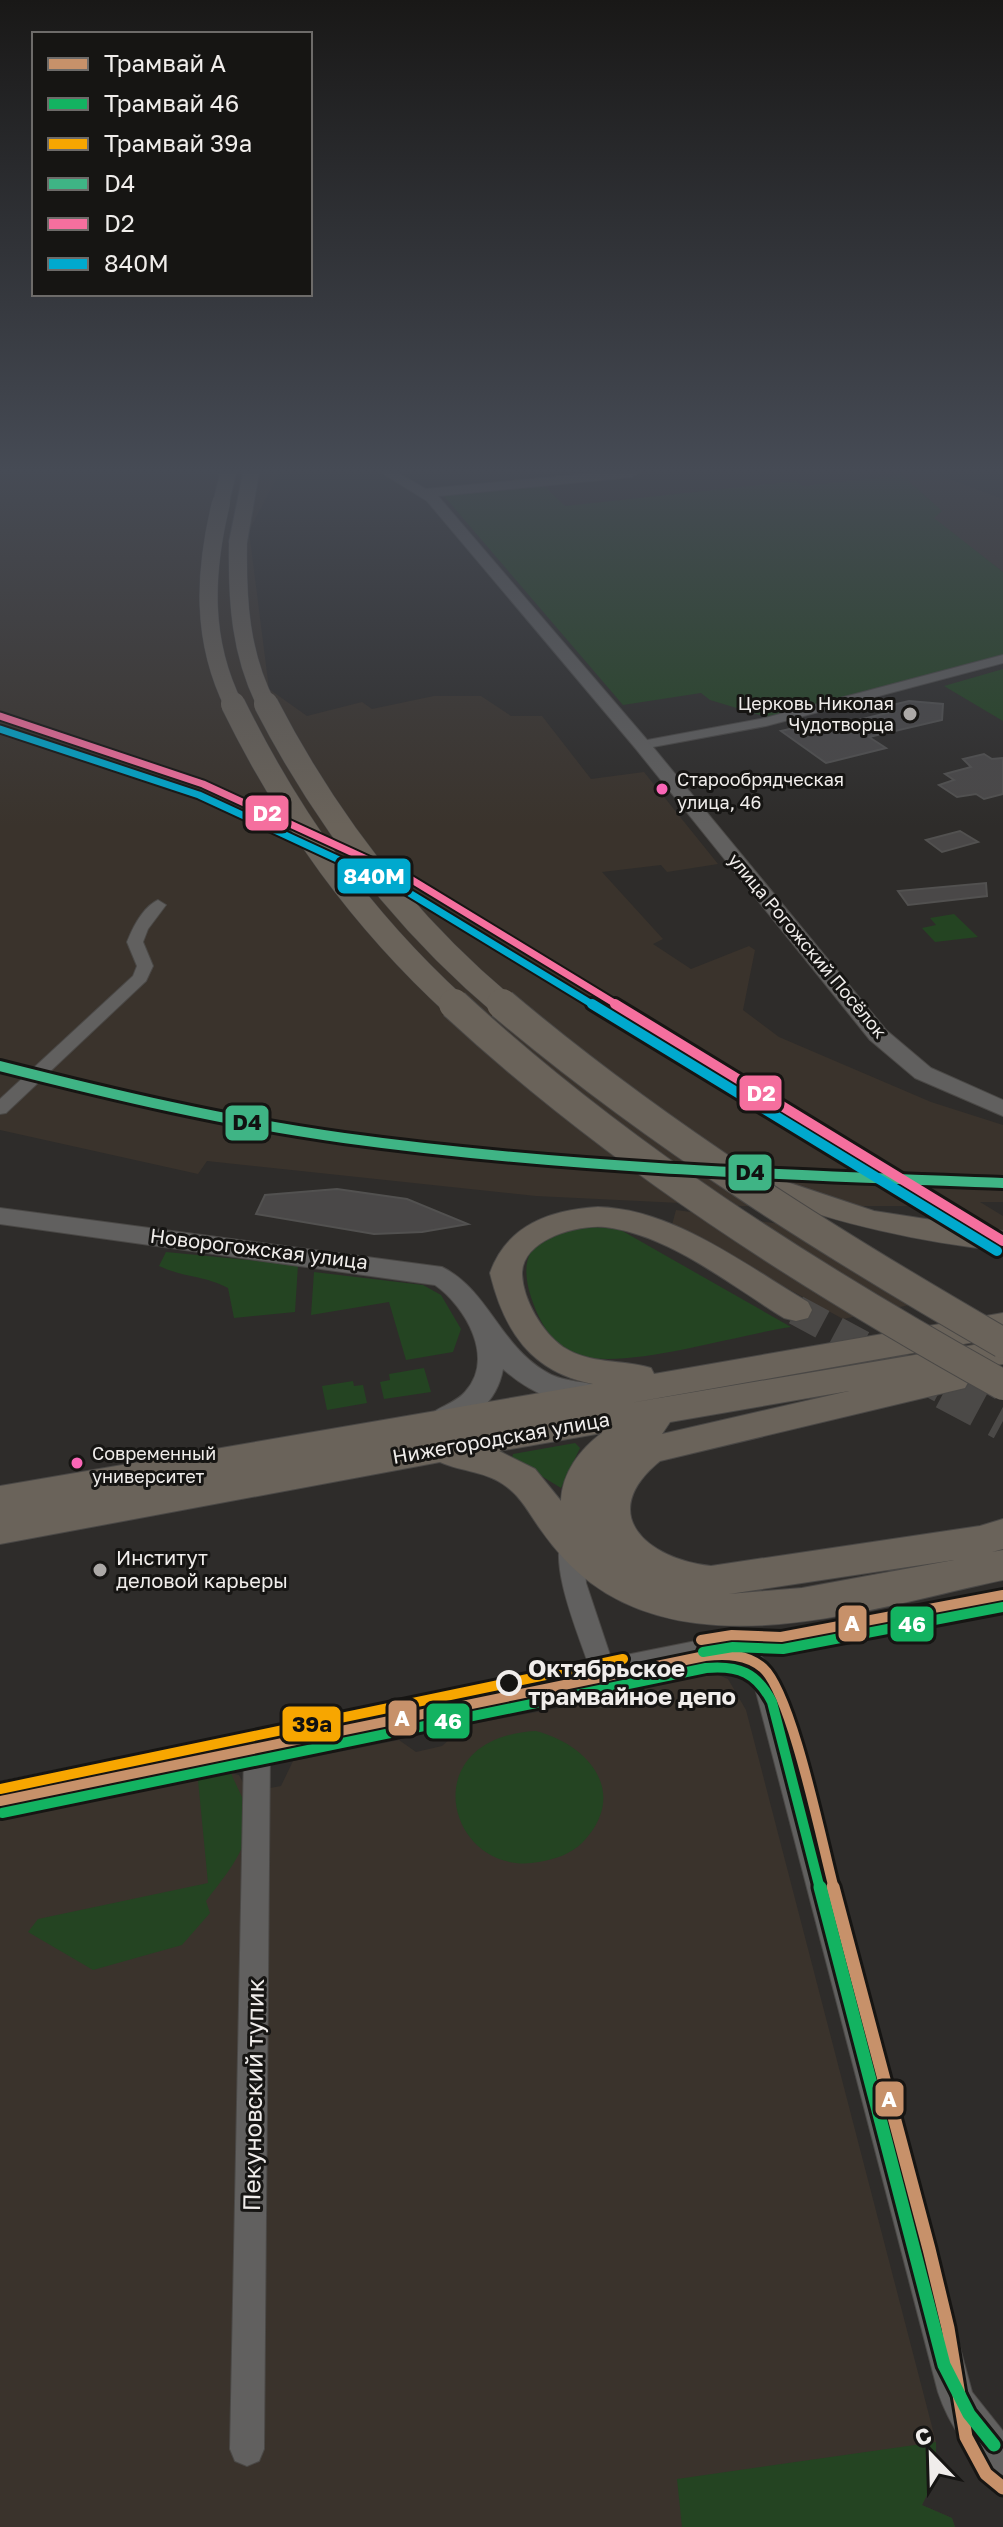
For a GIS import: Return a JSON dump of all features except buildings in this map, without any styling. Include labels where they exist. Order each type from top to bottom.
[{"type":"main road","points":[[207,591],[215,660],[276,796],[348,896],[440,993],[534,1077],[764,1243],[868,1309],[996,1369],[1003,1393]]},
{"type":"main road","points":[[236,591],[247,659],[314,795],[387,891],[480,985],[572,1063],[665,1132],[915,1293],[1003,1343]]},
{"type":"main road","points":[[665,1132],[746,1178],[813,1206],[884,1225],[1003,1241]]},
{"type":"main road","points":[[733,1385],[614,1376],[571,1368],[555,1361],[537,1346],[524,1327],[509,1289],[506,1273],[518,1246],[540,1230],[575,1220],[601,1217],[663,1235],[796,1310]]},
{"type":"main road","name":"Нижегородская улица","points":[[0,1500],[425,1438],[733,1385],[1003,1325]]},
{"type":"main road","points":[[996,1369],[680,1440],[649,1450],[629,1463],[617,1480],[611,1513],[616,1531],[630,1549],[651,1566],[680,1577],[711,1581],[980,1541],[999,1559]]},
{"type":"main road","name":"Нижегородская улица","points":[[0,1529],[425,1438],[627,1391],[996,1369]]},
{"type":"main road","points":[[631,1587],[605,1560],[580,1511],[580,1493],[595,1459],[615,1442],[733,1385]]},
{"type":"main road","points":[[425,1438],[453,1453],[511,1468],[530,1483],[571,1541],[601,1569],[631,1587],[680,1606],[765,1607],[999,1559]]},
{"type":"street","name":"улица Рогожский Посёлок","points":[[511,591],[642,745],[878,1035],[923,1073],[1003,1109]]},
{"type":"street","points":[[642,745],[766,722],[1003,659]]},
{"type":"street","points":[[0,1109],[140,978],[145,966],[135,942],[140,928],[158,905]]},
{"type":"street","name":"Новорогожская улица","points":[[0,1216],[420,1269],[450,1280],[459,1288],[488,1335],[510,1360],[543,1384],[587,1394],[627,1391]]},
{"type":"street","points":[[425,1438],[480,1395],[490,1378],[493,1363],[488,1335]]},
{"type":"street","points":[[571,1541],[574,1583],[602,1669]]},
{"type":"street","points":[[0,1794],[736,1643],[764,1676],[955,2392],[961,2409],[1003,2458]]},
{"type":"street","name":"Пекуновский тупик","points":[[247,2449],[257,1740]]},
{"type":"shaded area","points":[[0,591],[257,591],[269,689],[307,716],[362,702],[372,709],[434,696],[481,696],[511,716],[542,716],[591,779],[644,772],[718,864],[667,872],[661,865],[602,872],[663,939],[653,944],[691,969],[749,946],[755,950],[743,1010],[779,1037],[931,1102],[1003,1125],[1003,1202],[980,1202],[1003,1216],[1003,1254],[920,1206],[742,1206],[536,1196],[207,1161],[198,1174],[0,1130]]},
{"type":"shaded area","points":[[676,1210],[847,1233],[952,1296],[843,1319],[672,1225]]},
{"type":"shaded area","name":"Октябрьское трамвайное депо","points":[[704,1669],[728,1679],[746,1710],[936,2442],[936,2477],[922,2505],[952,2518],[955,2527],[0,2527],[0,1817],[231,1773],[239,1775],[248,1792],[281,1786],[293,1761],[399,1740],[416,1752],[442,1746],[466,1725],[559,1708],[586,1696]]},
{"type":"green space","points":[[525,591],[1003,591],[1003,656],[770,718],[710,700],[701,693],[623,705]]},
{"type":"green space","points":[[1003,669],[1003,721],[944,686]]},
{"type":"green space","points":[[954,914],[978,937],[935,942],[922,928],[936,925],[930,918]]},
{"type":"green space","points":[[573,1229],[619,1229],[791,1327],[631,1358],[585,1357],[568,1350],[548,1332],[535,1308],[526,1272],[528,1258],[544,1239]]},
{"type":"green space","points":[[166,1252],[298,1265],[295,1312],[234,1318],[228,1288],[159,1266]]},
{"type":"green space","points":[[314,1272],[423,1285],[441,1295],[461,1329],[453,1352],[406,1360],[389,1302],[311,1315]]},
{"type":"green space","points":[[424,1368],[431,1392],[384,1399],[380,1382],[390,1380],[389,1374]]},
{"type":"green space","points":[[353,1381],[354,1386],[363,1385],[367,1403],[327,1410],[322,1386]]},
{"type":"green space","points":[[575,1443],[580,1448],[561,1488],[512,1458],[513,1454]]},
{"type":"green space","points":[[536,1731],[573,1748],[587,1760],[603,1789],[603,1806],[596,1824],[583,1842],[568,1853],[539,1862],[507,1861],[482,1850],[465,1830],[456,1805],[458,1780],[471,1756],[496,1739]]},
{"type":"green space","points":[[231,1773],[248,1815],[245,1839],[228,1872],[206,1901],[210,1913],[182,1945],[93,1970],[28,1932],[38,1919],[208,1883],[198,1780]]},
{"type":"green space","points":[[936,2442],[936,2477],[922,2505],[952,2518],[955,2527],[682,2527],[677,2479]]},
{"type":"tunnel","points":[[796,1310],[949,1392]]},
{"type":"tunnel","points":[[945,1390],[1003,1421]]},
{"type":"railway","points":[[277,829],[337,862]]},
{"type":"tram line","name":"А","points":[[701,1640],[732,1635],[781,1637],[1003,1595]]},
{"type":"tram line","name":"46","points":[[703,1652],[733,1647],[783,1649],[1003,1607]]},
{"type":"tram line","name":"А","points":[[0,1801],[705,1656],[732,1655],[753,1661],[769,1675],[783,1698],[929,2249],[948,2328],[966,2437],[986,2474],[1003,2488]]},
{"type":"tram line","name":"39а","points":[[0,1789],[623,1659]]},
{"type":"tram line","name":"46","points":[[2,1813],[706,1668],[738,1668],[754,1676],[772,1702],[944,2365],[969,2414],[994,2445]]},
{"type":"transit line","name":"D2","points":[[0,716],[203,784],[412,880],[1003,1241]]},
{"type":"transit line","name":"840М","points":[[0,729],[199,795],[406,891],[997,1251]]},
{"type":"transit line","name":"D4","points":[[0,1066],[123,1097],[248,1123],[436,1150],[624,1166],[1003,1183]]},
{"type":"place","name":"Церковь Николая Чудотворца","points":[[910,714]]},
{"type":"place","name":"Старообрядческая улица, 46","points":[[662,789]]},
{"type":"place","name":"Современный университет","points":[[77,1463]]},
{"type":"place","name":"Институт деловой карьеры","points":[[100,1570]]},
{"type":"place","name":"Октябрьское трамвайное депо","points":[[509,1683]]}]
